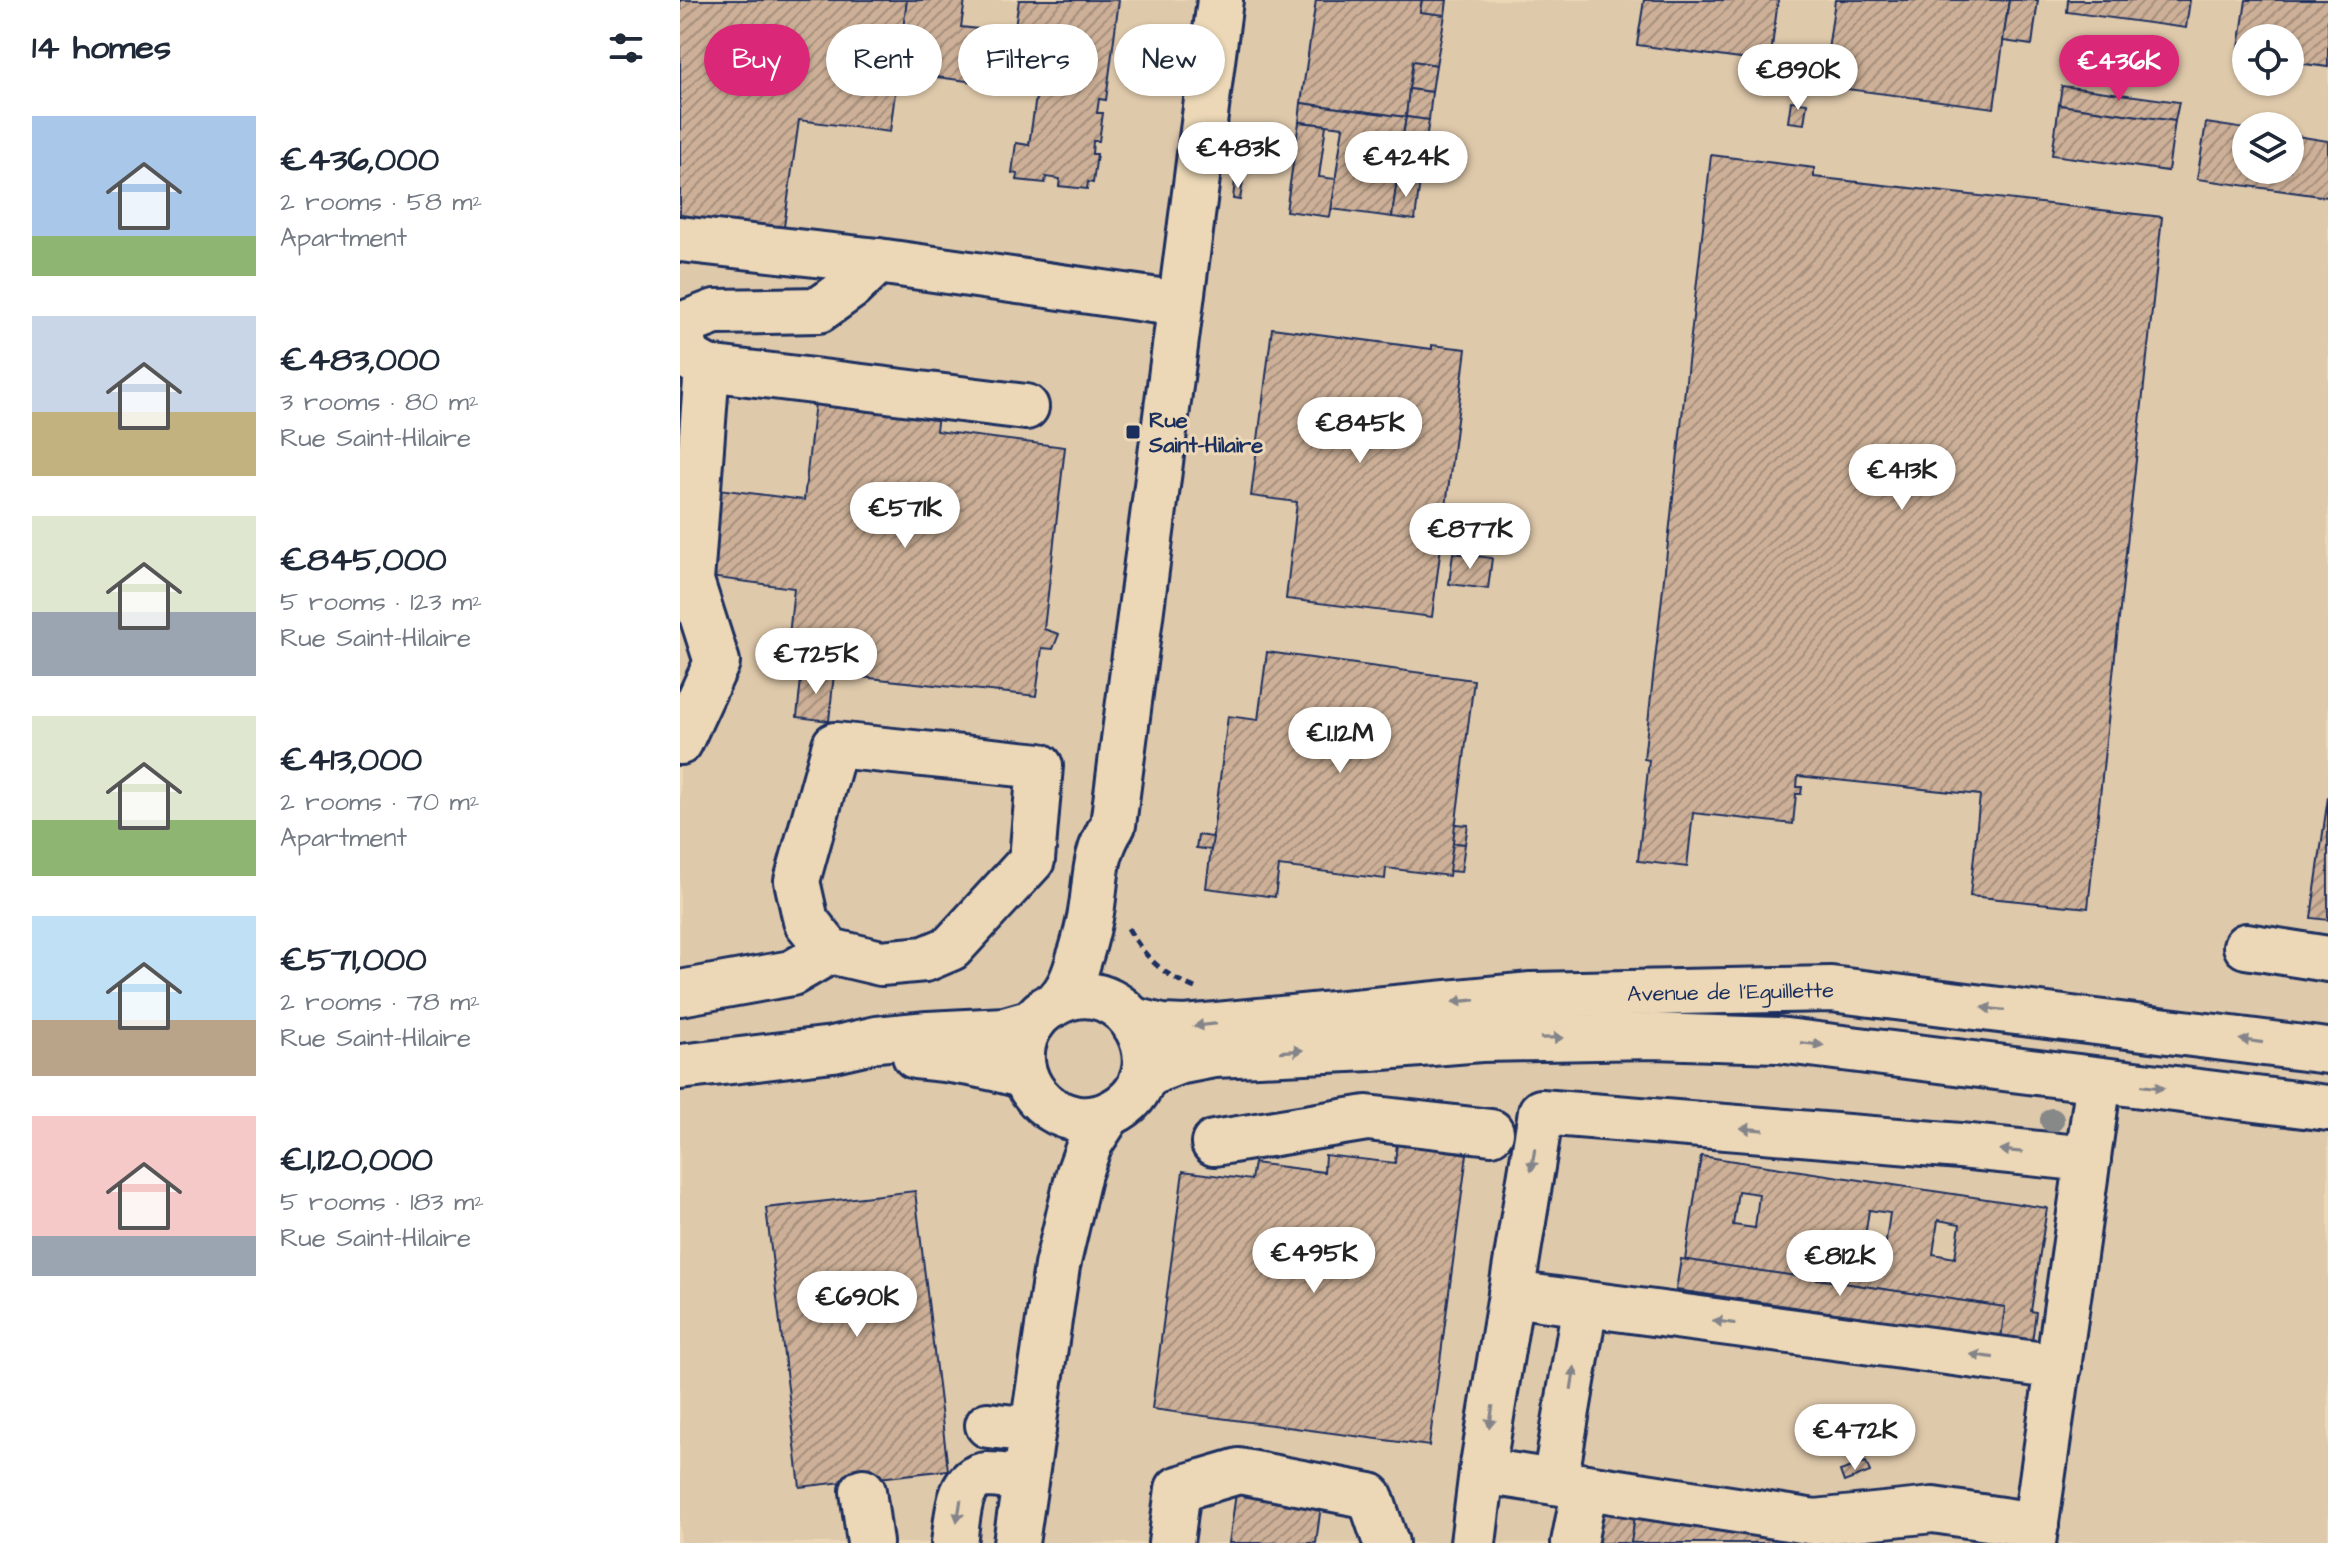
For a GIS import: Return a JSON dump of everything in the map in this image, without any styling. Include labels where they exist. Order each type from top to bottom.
[{"type":"street","points":[[833,1049],[990,1065],[1038,1093],[1069,1118],[1089,1119],[1109,1114],[1123,1106],[1142,1079],[1145,1051],[1142,1037],[1115,991],[1110,968],[1120,846],[1113,825],[1220,0]]},
{"type":"street","points":[[680,239],[878,261],[1180,304]]},
{"type":"street","points":[[878,261],[851,287],[819,310],[715,312],[686,323],[681,353],[707,368],[1026,407]]},
{"type":"street","points":[[680,742],[717,662],[691,581],[707,368]]},
{"type":"street","points":[[680,993],[792,973],[830,951],[881,963],[925,959],[951,948],[1032,860],[1040,766],[835,745],[797,881],[806,921],[830,951]]},
{"type":"street","points":[[1057,1266],[1057,1153],[1022,1052],[1026,1036],[1072,981],[1091,916],[1101,843],[1113,825]]},
{"type":"street","points":[[2246,946],[2328,959]]},
{"type":"street","name":"Avenue de l'Eguillette","points":[[1130,1017],[1162,1027],[1185,1028],[1531,995],[1831,989],[2328,1051]]},
{"type":"street","points":[[680,1067],[833,1049],[877,1039],[1005,1030],[1080,996],[1099,998],[1130,1017]]},
{"type":"street","name":"Avenue de l'Eguillette","points":[[1142,1079],[1157,1070],[1199,1057],[1481,1039],[1623,1036],[1778,1040],[2328,1108]]},
{"type":"street","points":[[1367,1118],[1371,1048]]},
{"type":"street","points":[[1482,1471],[1815,1522],[1933,1510],[2035,1534],[2099,1080]]},
{"type":"street","points":[[1473,1543],[1541,1112],[2088,1159]]},
{"type":"street","points":[[1016,1543],[1057,1266],[1079,1173],[1090,1143],[1109,1114]]},
{"type":"street","points":[[1214,1143],[1367,1118],[1491,1132]]},
{"type":"street","points":[[1511,1294],[2059,1367]]},
{"type":"street","points":[[1574,1543],[1570,1484],[1585,1304]]},
{"type":"street","points":[[988,1425],[1033,1430]]},
{"type":"street","points":[[1171,1543],[1178,1489],[1239,1471],[1370,1496],[1386,1543]]},
{"type":"street","points":[[954,1543],[962,1493],[972,1480],[985,1475],[1025,1479]]},
{"type":"street","points":[[863,1491],[870,1543]]},
{"type":"shaded area","points":[[680,0],[2328,0],[2328,1543],[680,1543]]},
{"type":"building","points":[[680,0],[907,0],[904,24],[826,24],[826,96],[895,96],[890,132],[799,120],[782,241],[680,221]]},
{"type":"building","points":[[907,0],[965,0],[961,24],[958,24],[958,80],[942,78],[942,24],[904,24]]},
{"type":"building","points":[[1019,0],[1119,0],[1106,100],[1099,99],[1097,113],[1103,113],[1099,141],[1093,141],[1092,154],[1097,154],[1093,183],[1088,182],[1087,189],[1059,186],[1060,179],[1046,177],[1045,183],[1017,180],[1018,174],[1012,173],[1016,143],[1029,145],[1036,96],[1098,96],[1098,24],[1015,24]]},
{"type":"building","points":[[1316,0],[1422,0],[1420,12],[1445,15],[1436,65],[1413,61],[1406,117],[1301,103]]},
{"type":"building","points":[[1422,0],[1447,0],[1445,15],[1420,12]]},
{"type":"building","points":[[1644,0],[1778,0],[1770,63],[1637,45]]},
{"type":"building","points":[[1835,0],[2009,0],[1994,108],[1823,86]]},
{"type":"building","points":[[2009,0],[2038,0],[2032,45],[2003,41]]},
{"type":"building","points":[[2068,0],[2190,0],[2186,28],[2067,12]]},
{"type":"building","points":[[2246,0],[2328,0],[2328,67],[2304,64],[2304,24],[2243,24]]},
{"type":"building","points":[[1413,61],[1436,65],[1432,92],[1409,89]]},
{"type":"building","points":[[2062,86],[2179,102],[2175,121],[2059,105]]},
{"type":"building","points":[[1409,89],[1432,92],[1429,120],[1406,117]]},
{"type":"building","points":[[1791,101],[1807,103],[1804,124],[1788,122]]},
{"type":"building","points":[[1301,103],[1406,117],[1401,149],[1424,153],[1420,181],[1397,179],[1392,217],[1331,209],[1343,127],[1299,122]]},
{"type":"building","points":[[2059,105],[2175,121],[2168,171],[2052,155]]},
{"type":"building","points":[[1406,117],[1429,120],[1424,153],[1401,149]]},
{"type":"building","points":[[1299,122],[1326,125],[1319,177],[1336,179],[1330,217],[1286,211]]},
{"type":"building","points":[[2206,123],[2232,127],[2232,184],[2197,179]]},
{"type":"building","points":[[2304,137],[2328,141],[2328,197],[2233,184],[2304,184]]},
{"type":"building","points":[[1711,155],[1814,168],[1814,177],[2162,217],[2088,908],[1970,896],[1980,795],[1798,776],[1797,787],[1802,787],[1801,794],[1796,794],[1793,824],[1693,813],[1687,867],[1638,861],[1649,760],[1644,759]]},
{"type":"building","points":[[1397,179],[1420,181],[1415,220],[1392,217]]},
{"type":"building","points":[[1235,180],[1243,181],[1240,200],[1233,199]]},
{"type":"building","points":[[1272,328],[1432,349],[1432,345],[1466,349],[1432,617],[1286,599],[1297,502],[1251,496]]},
{"type":"building","points":[[816,393],[939,407],[936,431],[1065,447],[1044,629],[1059,634],[1053,649],[1042,648],[1036,696],[769,665],[771,641],[780,642],[781,635],[789,636],[794,588],[709,577],[719,489],[804,500]]},
{"type":"building","points":[[1453,553],[1492,558],[1488,589],[1449,584]]},
{"type":"building","points":[[1267,652],[1474,680],[1449,876],[1386,868],[1385,879],[1279,866],[1275,897],[1206,888],[1228,716],[1258,720]]},
{"type":"building","points":[[802,670],[834,674],[829,721],[797,717]]},
{"type":"building","points":[[2328,797],[2328,920],[2311,918]]},
{"type":"building","points":[[1455,824],[1468,825],[1465,844],[1453,843]]},
{"type":"building","points":[[1198,835],[1213,837],[1211,850],[1196,848]]},
{"type":"building","points":[[1453,843],[1465,844],[1461,872],[1449,871]]},
{"type":"building","points":[[1397,1143],[1467,1154],[1429,1446],[1152,1409],[1183,1171],[1251,1180],[1254,1163],[1324,1172],[1325,1155],[1395,1163]]},
{"type":"building","points":[[1701,1156],[2047,1208],[2031,1311],[2036,1312],[2032,1342],[2001,1337],[2005,1307],[1685,1260]],"holes":[[[1738,1191],[1759,1194],[1755,1228],[1733,1225]],[[1869,1210],[1890,1213],[1885,1248],[1864,1244]],[[1938,1220],[1960,1224],[1955,1258],[1933,1254]]]},
{"type":"building","points":[[915,1191],[948,1470],[800,1487],[766,1208]]},
{"type":"building","points":[[1681,1259],[2005,1307],[2001,1337],[1676,1290]]},
{"type":"building","points":[[1866,1462],[1870,1472],[1844,1482],[1840,1471]]},
{"type":"building","points":[[1237,1486],[1322,1498],[1316,1543],[1229,1543]]},
{"type":"building","points":[[1596,1510],[1635,1516],[1631,1543],[1591,1543]]},
{"type":"building","points":[[1635,1516],[1820,1543],[1631,1543]]},
{"type":"place","name":"Rue Saint-Hilaire","points":[[1133,432]]}]
